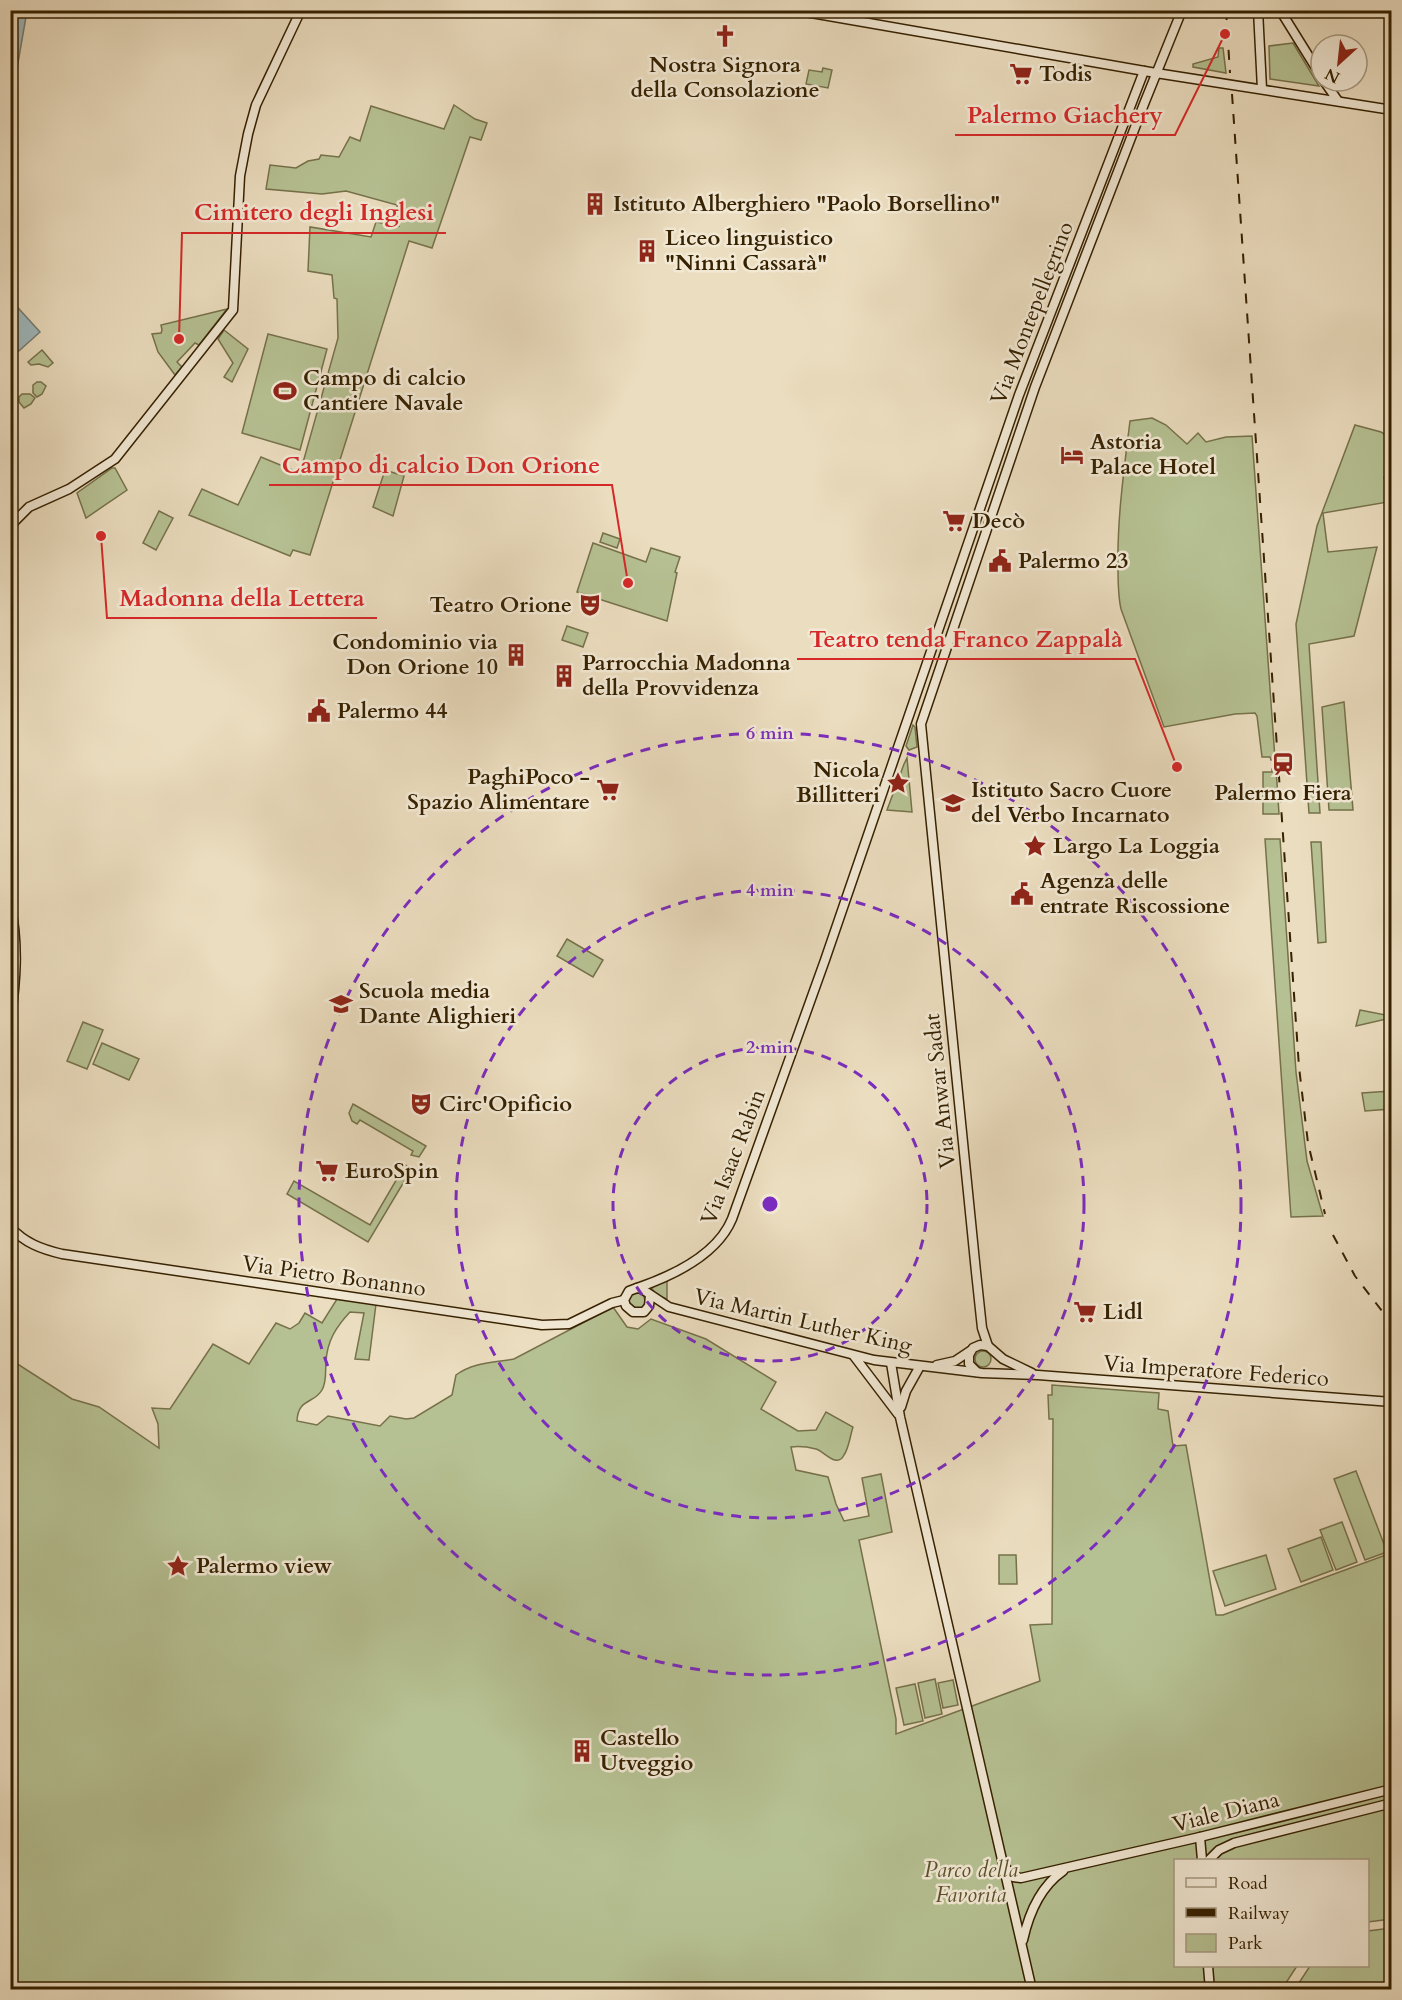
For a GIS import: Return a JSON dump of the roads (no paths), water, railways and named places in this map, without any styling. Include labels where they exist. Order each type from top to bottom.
[{"type":"street","points":[[11,529],[21,513],[29,507],[69,489],[116,459],[233,310],[240,176],[248,134],[256,105],[301,10]]},
{"type":"street","points":[[794,10],[1144,71],[1392,110]]},
{"type":"street","name":"Via Montepellegrino","points":[[921,724],[1035,387],[1182,10]]},
{"type":"street","points":[[1258,10],[1262,89]]},
{"type":"street","points":[[1280,10],[1309,57]]},
{"type":"street","name":"Via Montepellegrino","points":[[871,827],[1024,383],[1144,71]]},
{"type":"street","points":[[1332,93],[1338,101]]},
{"type":"street","points":[[1133,100],[1144,104]]},
{"type":"street","points":[[969,541],[981,545]]},
{"type":"street","name":"Via Anwar Sadat","points":[[921,724],[978,1292],[982,1328],[988,1346]]},
{"type":"street","name":"Via Isaac Rabin","points":[[637,1288],[668,1275],[701,1256],[720,1240],[729,1227],[871,827]]},
{"type":"street","points":[[10,903],[16,927],[17,958],[10,1023]]},
{"type":"street","name":"Via Pietro Bonanno","points":[[10,1227],[24,1240],[35,1246],[62,1254],[542,1325],[569,1324],[624,1299]]},
{"type":"street","points":[[637,1288],[650,1295],[648,1309],[640,1313],[633,1312],[626,1306],[624,1299],[629,1291],[637,1288]]},
{"type":"street","name":"Via Martin Luther King","points":[[650,1295],[669,1307],[854,1356],[891,1363],[982,1373]]},
{"type":"street","name":"Via Martin Luther King","points":[[648,1309],[669,1307]]},
{"type":"street","points":[[930,1367],[954,1361],[977,1346],[988,1346],[996,1354],[1019,1368],[1038,1375]]},
{"type":"street","points":[[970,1351],[969,1364],[982,1373],[995,1366],[996,1354]]},
{"type":"street","points":[[854,1356],[900,1417]]},
{"type":"street","points":[[891,1363],[900,1417],[1004,1865]]},
{"type":"street","points":[[900,1417],[903,1398],[920,1366]]},
{"type":"street","name":"Via Imperatore Federico","points":[[982,1373],[1038,1375],[1392,1402]]},
{"type":"street","name":"Viale Diana","points":[[1004,1865],[1009,1874],[1021,1878],[1200,1837],[1392,1789]]},
{"type":"street","name":"Viale Diana","points":[[1210,1859],[1219,1850],[1234,1843],[1392,1803]]},
{"type":"street","points":[[1200,1837],[1202,1859]]},
{"type":"street","name":"Viale Diana","points":[[1004,1865],[1032,1989]]},
{"type":"street","name":"Viale Diana","points":[[1022,1944],[1029,1917],[1040,1894],[1055,1877],[1069,1867]]},
{"type":"street","points":[[1208,1967],[1210,1989]]},
{"type":"water","points":[[10,11],[27,11],[14,86],[10,86]]},
{"type":"water","points":[[10,299],[40,332],[11,358],[10,358]]},
{"type":"railway","points":[[1226,10],[1230,73]]},
{"type":"railway","points":[[1232,94],[1299,1067],[1308,1143],[1325,1214]]},
{"type":"railway","points":[[1333,1235],[1355,1276],[1392,1324]]},
{"type":"place","name":"Palermo Giachery","points":[[1225,34]]},
{"type":"place","name":"Nostra Signora della Consolazione","points":[[725,36]]},
{"type":"place","name":"Todis","points":[[1021,74]]},
{"type":"place","name":"Istituto Alberghiero \"Paolo Borsellino\"","points":[[595,204]]},
{"type":"place","name":"Liceo linguistico \"Ninni Cassarà\"","points":[[647,251]]},
{"type":"place","name":"Cimitero degli Inglesi","points":[[179,339]]},
{"type":"place","name":"Campo di calcio Cantiere Navale","points":[[285,391]]},
{"type":"place","name":"Astoria Palace Hotel","points":[[1072,455]]},
{"type":"place","name":"Decò","points":[[954,521]]},
{"type":"place","name":"Madonna della Lettera","points":[[101,536]]},
{"type":"place","name":"Palermo 23","points":[[1000,561]]},
{"type":"place","name":"Campo di calcio Don Orione","points":[[628,583]]},
{"type":"place","name":"Teatro Orione","points":[[590,605]]},
{"type":"place","name":"Condominio via Don Orione 10","points":[[516,655]]},
{"type":"place","name":"Parrocchia Madonna della Provvidenza","points":[[564,676]]},
{"type":"place","name":"Palermo 44","points":[[319,711]]},
{"type":"place","name":"Palermo Fiera","points":[[1283,764]]},
{"type":"place","name":"Teatro tenda Franco Zappalà","points":[[1177,767]]},
{"type":"place","name":"Nicola Billitteri","points":[[898,783]]},
{"type":"place","name":"PaghiPoco - Spazio Alimentare","points":[[608,790]]},
{"type":"place","name":"Istituto Sacro Cuore del Verbo Incarnato","points":[[953,803]]},
{"type":"place","name":"Largo La Loggia","points":[[1035,846]]},
{"type":"place","name":"Agenza delle entrate Riscossione","points":[[1022,894]]},
{"type":"place","name":"Scuola media Dante Alighieri","points":[[341,1004]]},
{"type":"place","name":"Circ'Opificio","points":[[421,1104]]},
{"type":"place","name":"EuroSpin","points":[[327,1171]]},
{"type":"place","name":"Lidl","points":[[1085,1312]]},
{"type":"place","name":"Palermo view","points":[[178,1566]]},
{"type":"place","name":"Castello Utveggio","points":[[582,1751]]},
{"type":"park label","name":"Parco della Favorita","points":[[971,1883]]}]
